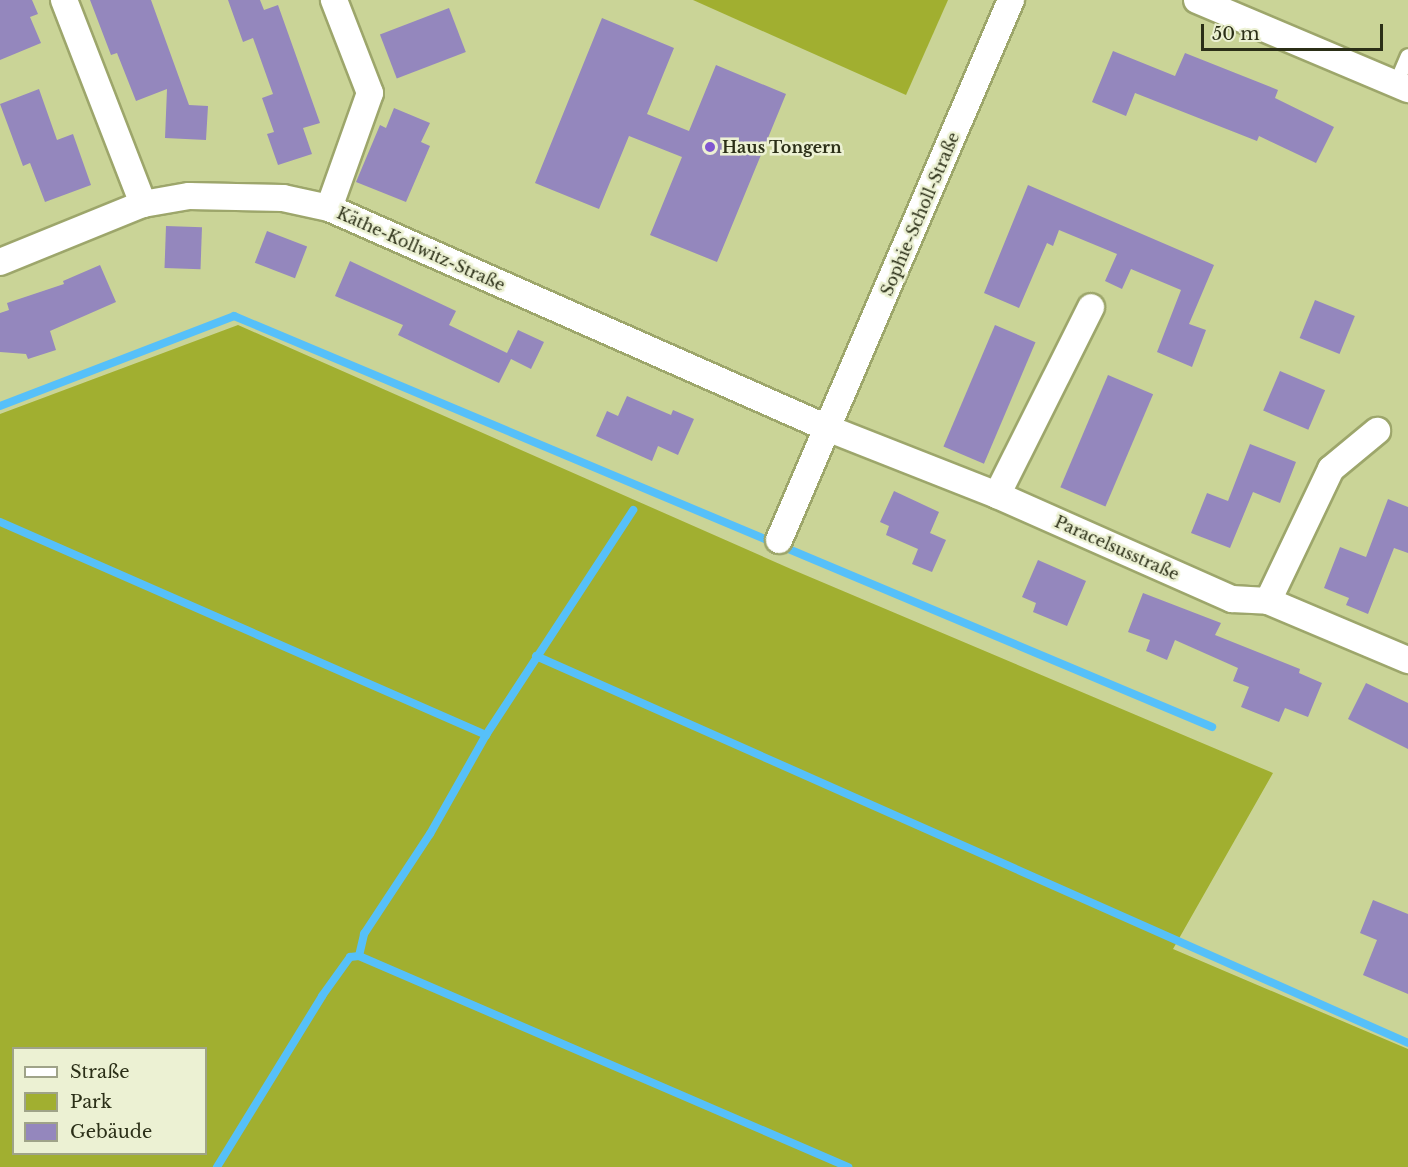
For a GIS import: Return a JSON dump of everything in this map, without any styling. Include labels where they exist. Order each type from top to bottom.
[{"type":"street","points":[[64,0],[143,204]]},
{"type":"street","points":[[329,208],[370,93],[334,0]]},
{"type":"street","name":"Sophie-Scholl-Straße","points":[[779,540],[1011,0]]},
{"type":"street","points":[[1197,0],[1402,86]]},
{"type":"street","name":"Käthe-Kollwitz-Straße","points":[[0,262],[143,204],[189,196],[283,198],[329,208],[827,428]]},
{"type":"street","points":[[997,495],[1091,307]]},
{"type":"street","name":"Paracelsusstraße","points":[[827,428],[997,495],[1232,598],[1268,601],[1408,660]]},
{"type":"street","points":[[1268,601],[1331,469],[1377,431]]},
{"type":"lane","points":[[1402,86],[1408,56]]},
{"type":"green space","points":[[693,0],[948,0],[906,95]]},
{"type":"green space","points":[[238,325],[791,569],[1273,773],[1173,949],[1408,1049],[1408,1167],[0,1167],[0,414]]},
{"type":"building","points":[[0,0],[32,0],[38,14],[30,17],[41,43],[0,60]]},
{"type":"building","points":[[90,0],[151,0],[189,105],[208,106],[206,140],[165,138],[167,89],[136,101],[117,53],[111,55]]},
{"type":"building","points":[[228,0],[260,0],[264,10],[278,5],[320,123],[303,128],[312,154],[278,165],[267,134],[274,132],[262,98],[273,94],[253,38],[243,42]]},
{"type":"building","points":[[449,8],[466,52],[397,78],[380,35]]},
{"type":"building","name":"Haus Tongern","points":[[602,18],[674,48],[647,114],[689,131],[716,65],[786,94],[717,262],[650,235],[682,157],[629,136],[599,209],[535,183]]},
{"type":"building","points":[[1113,51],[1175,76],[1185,53],[1278,90],[1275,98],[1334,127],[1316,163],[1259,136],[1257,141],[1135,93],[1126,116],[1092,102]]},
{"type":"building","points":[[39,89],[57,140],[73,134],[91,185],[45,202],[30,163],[23,166],[0,104]]},
{"type":"building","points":[[394,108],[430,123],[421,142],[430,146],[406,202],[356,182],[380,125],[386,128]]},
{"type":"building","points":[[1028,185],[1214,265],[1189,324],[1206,330],[1192,367],[1157,352],[1181,290],[1131,269],[1122,289],[1105,281],[1117,254],[1059,230],[1053,246],[1047,243],[1019,308],[984,293]]},
{"type":"building","points":[[166,226],[202,227],[201,269],[165,268]]},
{"type":"building","points":[[267,231],[307,246],[295,278],[255,263]]},
{"type":"building","points":[[350,261],[456,311],[449,325],[507,353],[518,330],[544,342],[531,369],[511,359],[499,383],[398,335],[403,325],[335,296]]},
{"type":"building","points":[[100,265],[116,302],[50,331],[56,350],[28,359],[26,354],[0,352],[0,313],[9,310],[7,303],[64,284],[63,281]]},
{"type":"building","points":[[1315,300],[1355,316],[1340,354],[1300,338]]},
{"type":"building","points":[[995,325],[1036,342],[984,464],[943,447]]},
{"type":"building","points":[[1280,371],[1325,390],[1308,430],[1263,411]]},
{"type":"building","points":[[1108,375],[1153,394],[1105,506],[1060,487]]},
{"type":"building","points":[[627,396],[671,415],[673,410],[694,419],[678,455],[658,446],[652,461],[596,436],[607,411],[618,416]]},
{"type":"building","points":[[1250,444],[1296,462],[1280,503],[1253,492],[1230,548],[1191,533],[1207,493],[1228,501]]},
{"type":"building","points":[[894,491],[939,512],[930,533],[946,540],[932,572],[912,564],[918,549],[886,535],[889,526],[880,522]]},
{"type":"building","points":[[1388,499],[1408,507],[1408,553],[1394,548],[1368,614],[1346,605],[1349,598],[1324,588],[1340,547],[1366,557]]},
{"type":"building","points":[[1038,560],[1086,581],[1067,626],[1033,612],[1036,603],[1022,597]]},
{"type":"building","points":[[1143,593],[1221,623],[1215,635],[1300,669],[1299,673],[1322,683],[1308,717],[1285,708],[1279,722],[1241,707],[1249,687],[1233,681],[1238,668],[1175,640],[1167,660],[1146,651],[1150,640],[1128,632]]},
{"type":"building","points":[[1366,683],[1408,703],[1408,749],[1348,719]]},
{"type":"building","points":[[1373,900],[1408,914],[1408,994],[1363,975],[1377,940],[1360,933]]},
{"type":"waterway","points":[[0,406],[234,316],[1212,727]]},
{"type":"waterway","points":[[359,956],[364,934],[430,834],[486,735],[633,510]]},
{"type":"waterway","points":[[0,522],[486,735]]},
{"type":"waterway","points":[[536,656],[1408,1043]]},
{"type":"waterway","points":[[217,1167],[322,996],[350,957],[359,956],[848,1167]]},
{"type":"place","name":"Haus Tongern","points":[[710,147]]}]
